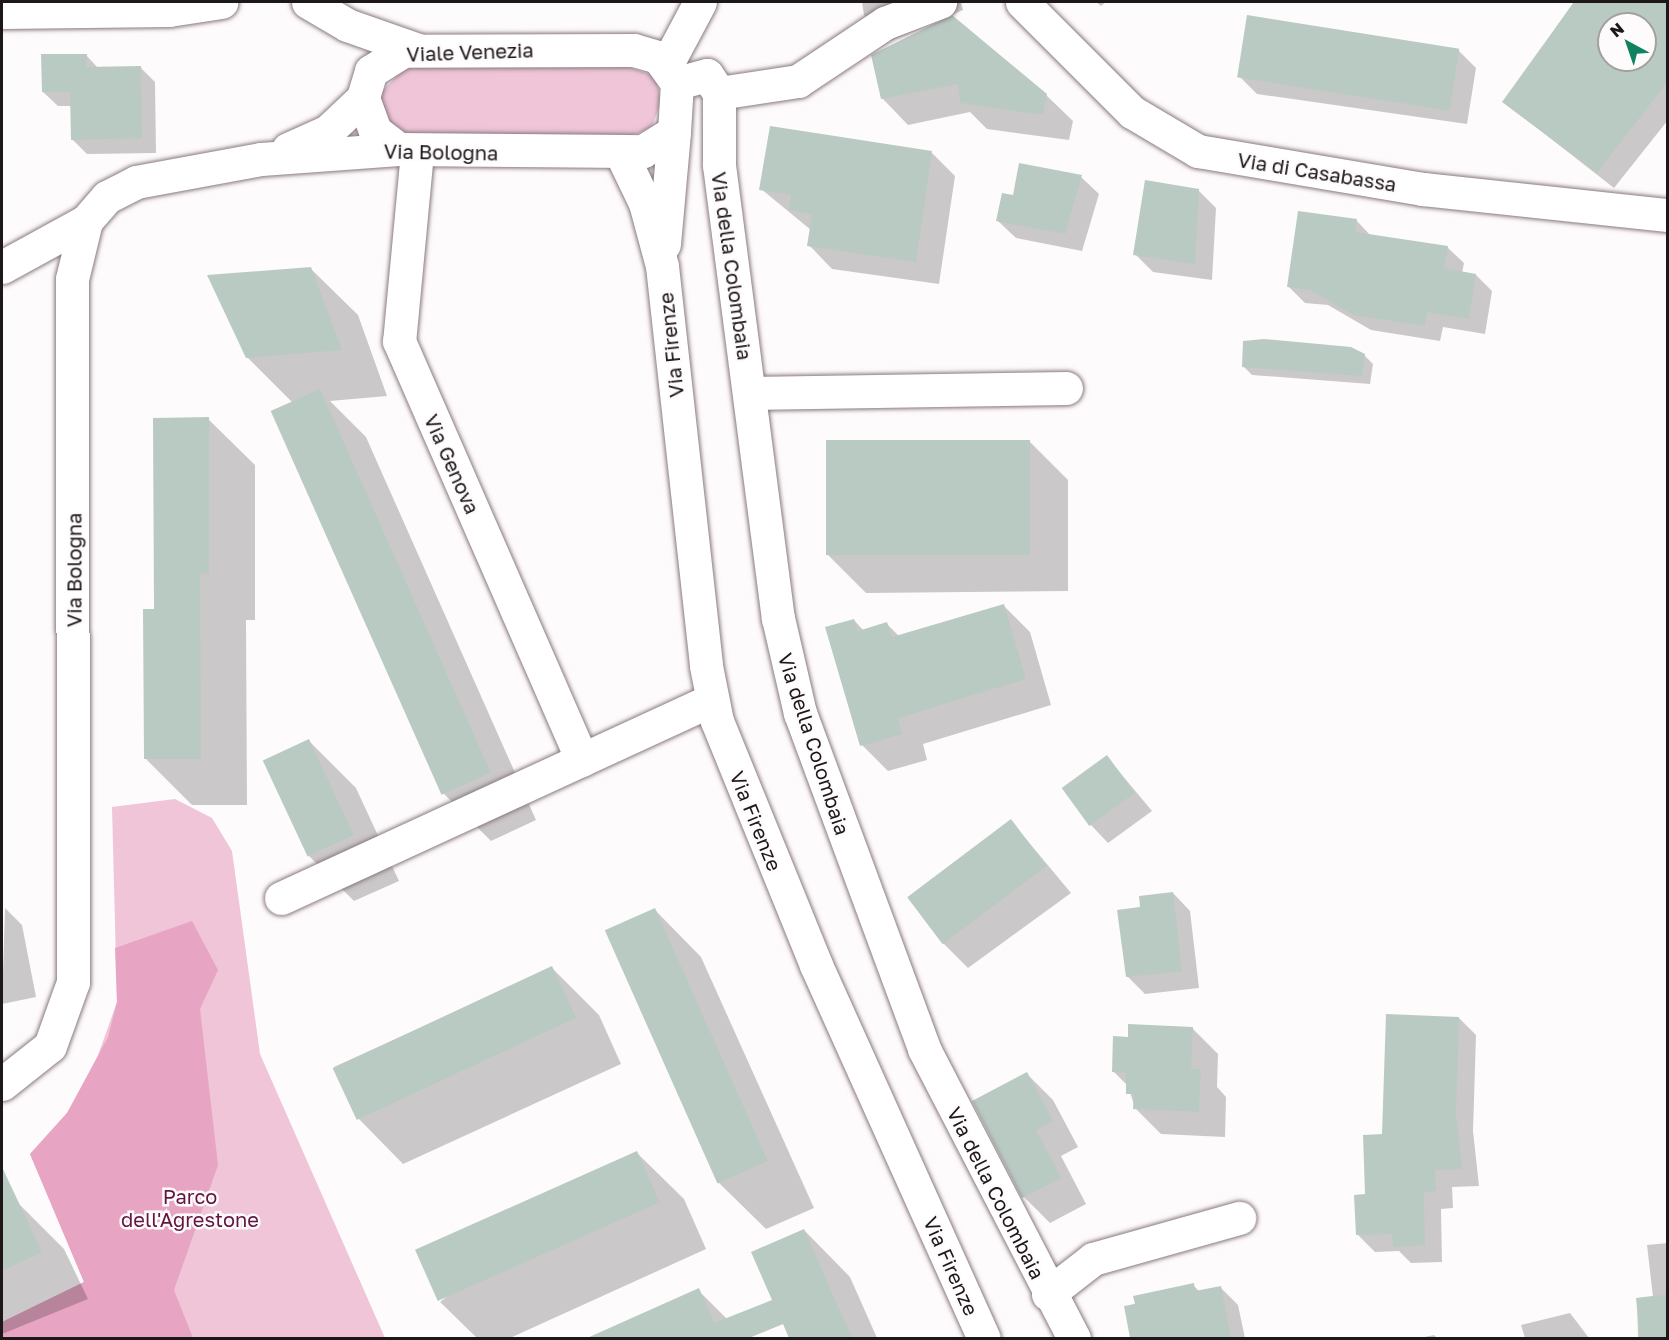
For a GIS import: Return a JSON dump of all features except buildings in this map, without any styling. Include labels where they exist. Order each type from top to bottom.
[{"type":"street","points":[[2,12],[169,10],[221,2]]},
{"type":"street","name":"Via Firenze","points":[[662,266],[674,132],[672,74],[700,2]]},
{"type":"street","points":[[672,74],[707,75],[719,93],[798,81],[885,23],[940,2]]},
{"type":"street","name":"Via di Casabassa","points":[[1022,2],[1132,112],[1198,151],[1423,189],[1659,215]]},
{"type":"street","points":[[318,9],[418,50]]},
{"type":"street","points":[[318,9],[363,92],[375,131],[408,151]]},
{"type":"street","name":"Viale Venezia","points":[[363,92],[382,61],[418,50],[634,50],[672,74]]},
{"type":"street","name":"Via Bologna","points":[[261,159],[318,137],[363,92]]},
{"type":"street","name":"Via della Colombaia","points":[[719,93],[718,165],[781,638],[800,713],[924,1049],[1069,1336]]},
{"type":"street","points":[[621,153],[661,144],[674,132]]},
{"type":"street","name":"Via Bologna","points":[[2,1084],[50,1046],[73,982],[72,279],[86,221],[107,197],[136,182],[261,159],[408,151],[621,153]]},
{"type":"street","name":"Via Genova","points":[[408,151],[399,341],[582,760]]},
{"type":"street","name":"Via Firenze","points":[[621,153],[645,203],[662,266],[712,700],[742,790],[816,965],[984,1338]]},
{"type":"street","points":[[2,267],[86,221]]},
{"type":"street","points":[[750,393],[1066,388]]},
{"type":"street","points":[[282,898],[712,700]]},
{"type":"street","points":[[1048,1294],[1093,1259],[1239,1218]]},
{"type":"green space","points":[[618,64],[655,76],[661,101],[652,127],[624,139],[430,142],[391,130],[379,95],[406,66]]},
{"type":"green space","name":"Parco dell'Agrestone","points":[[175,799],[212,818],[232,851],[260,1054],[385,1338],[2,1338],[2,1322],[84,1282],[30,1154],[67,1113],[91,1075],[117,1002],[112,807]]},
{"type":"green space","points":[[192,921],[218,970],[200,1009],[218,1165],[174,1290],[193,1338],[2,1338],[2,1322],[84,1282],[30,1154],[67,1113],[108,1037],[117,1002],[115,948]]}]
